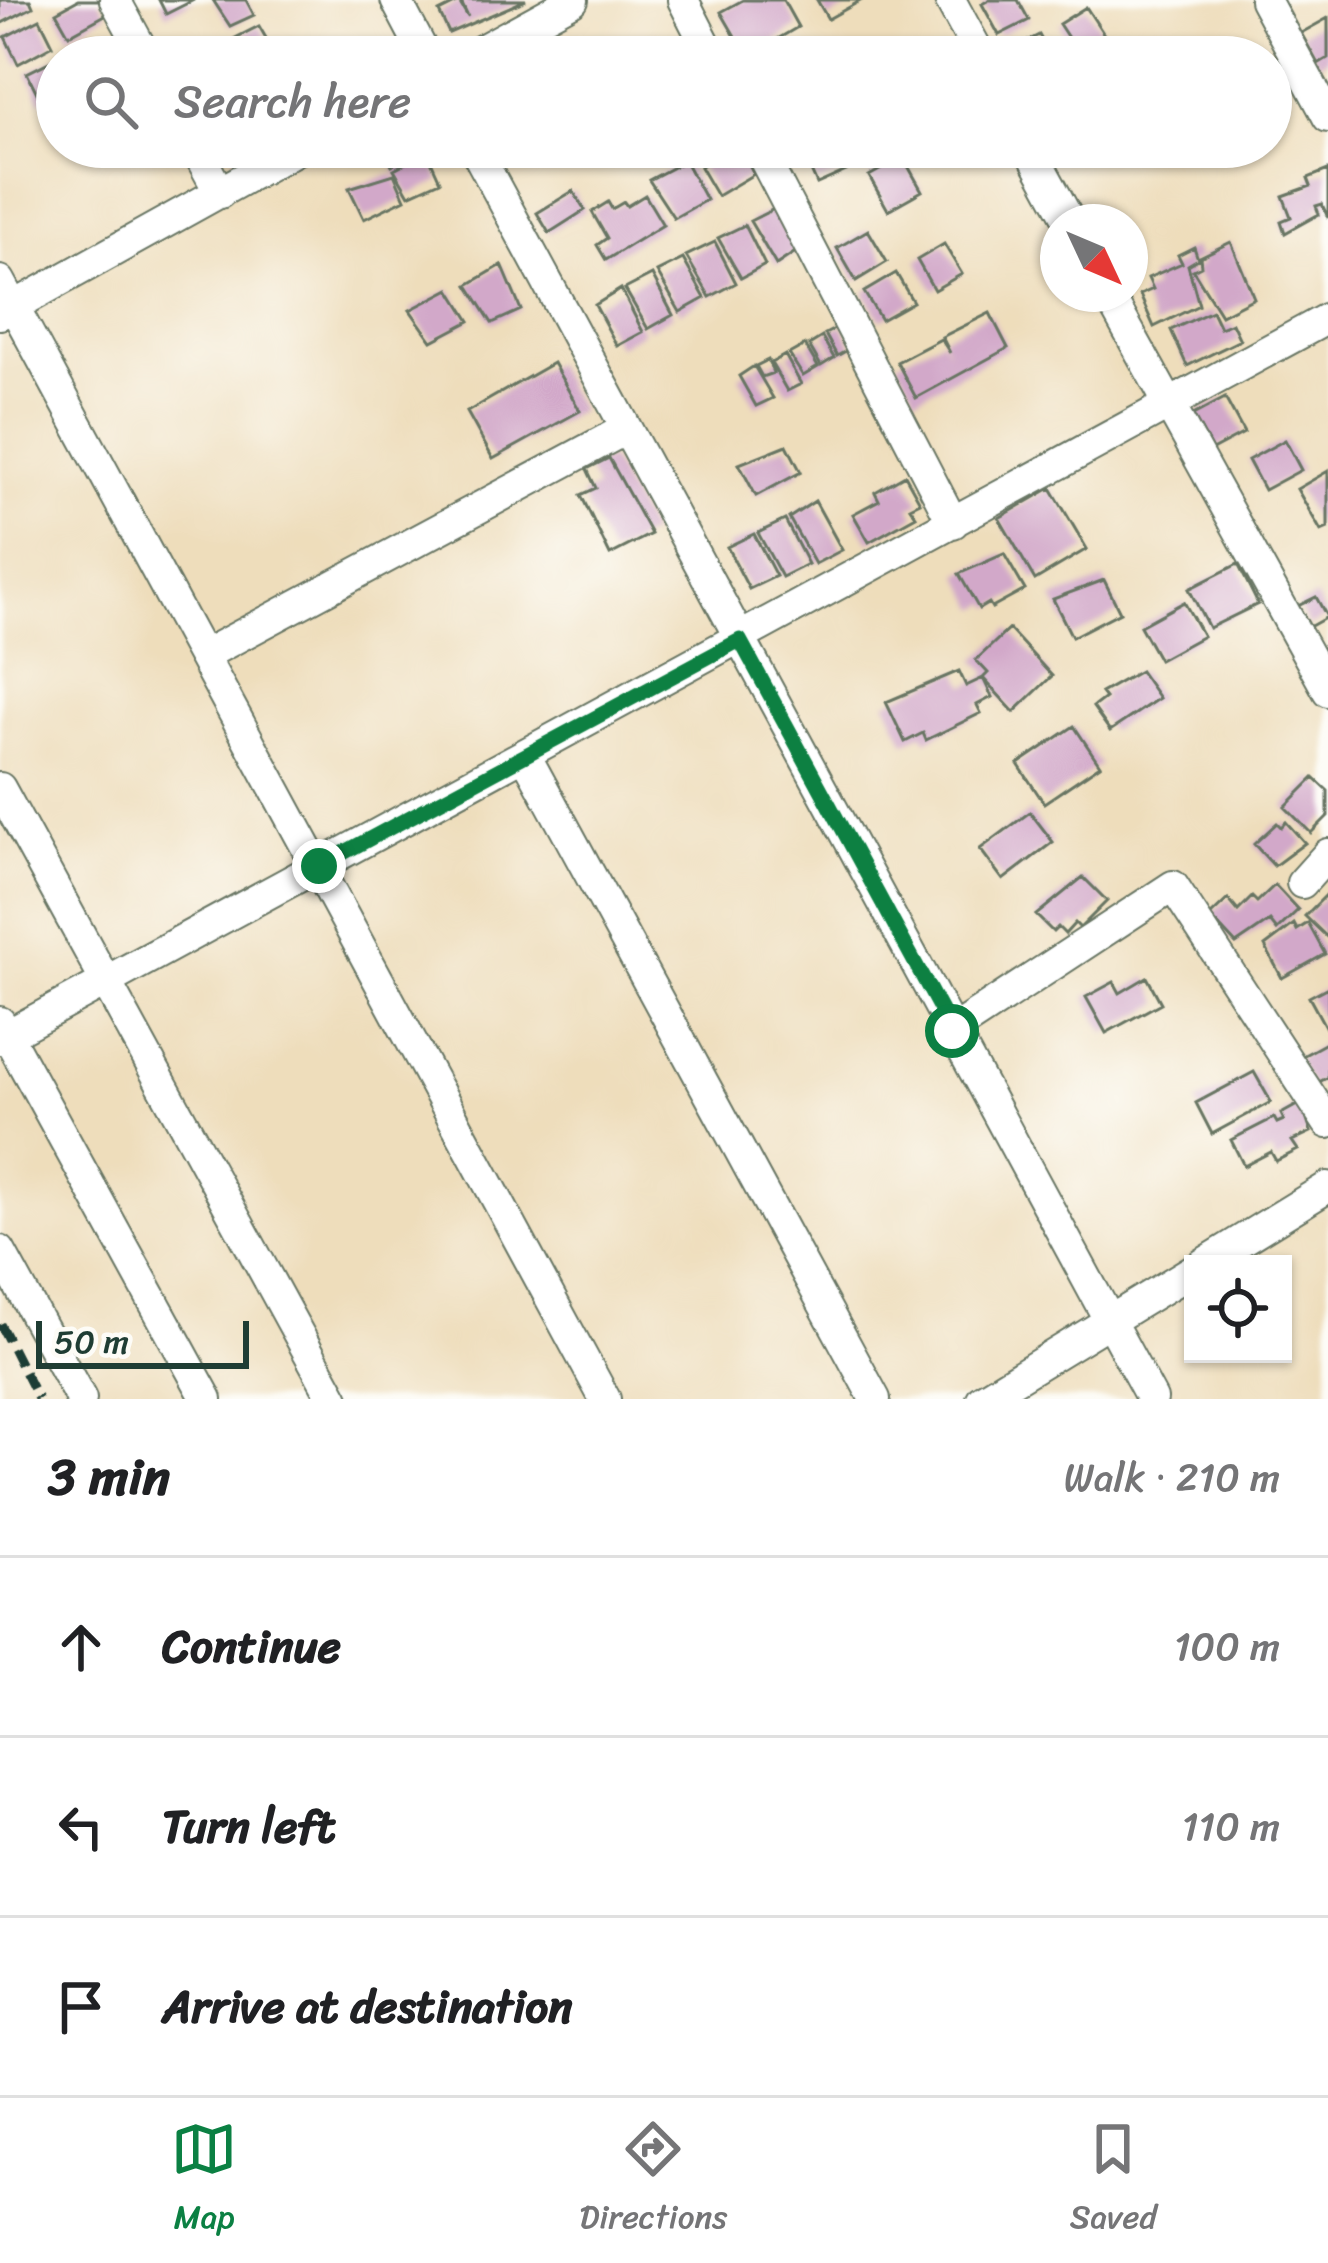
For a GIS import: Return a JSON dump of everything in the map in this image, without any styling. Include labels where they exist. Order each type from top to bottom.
[{"type":"street","points":[[115,0],[135,36]]},
{"type":"street","points":[[396,0],[415,36]]},
{"type":"street","points":[[507,36],[573,0]]},
{"type":"street","points":[[682,0],[701,36]]},
{"type":"street","points":[[950,0],[970,36]]},
{"type":"street","points":[[1265,0],[1284,36]]},
{"type":"street","points":[[1292,50],[1328,117]]},
{"type":"street","points":[[206,168],[220,193]]},
{"type":"street","points":[[264,168],[5,300],[204,655],[604,1399]]},
{"type":"street","points":[[485,168],[1152,1399]]},
{"type":"street","points":[[769,168],[953,523]]},
{"type":"street","points":[[1040,168],[1060,204]]},
{"type":"street","points":[[1118,312],[1328,691]]},
{"type":"street","points":[[207,1399],[2,1032],[104,984],[1328,318]]},
{"type":"street","points":[[204,655],[626,429]]},
{"type":"street","points":[[525,755],[875,1399]]},
{"type":"street","points":[[0,788],[334,1399]]},
{"type":"street","points":[[1302,883],[1328,854]]},
{"type":"street","points":[[952,1031],[1173,886],[1328,1124]]},
{"type":"street","points":[[1218,1255],[1328,1187]]},
{"type":"street","points":[[0,1251],[81,1399]]},
{"type":"street","points":[[982,1399],[1184,1276]]},
{"type":"building","points":[[0,0],[30,0],[33,7],[0,24]]},
{"type":"building","points":[[78,0],[99,0],[107,14],[69,35],[56,12]]},
{"type":"building","points":[[159,0],[194,0],[166,14]]},
{"type":"building","points":[[213,0],[246,0],[254,15],[230,26]]},
{"type":"building","points":[[460,0],[526,0],[449,33],[439,12],[459,2],[468,17]]},
{"type":"building","points":[[743,0],[783,0],[798,27],[783,36],[735,36],[721,12]]},
{"type":"building","points":[[817,0],[862,0],[828,19]]},
{"type":"building","points":[[1018,0],[1029,20],[999,35],[982,4]]},
{"type":"building","points":[[1086,7],[1105,36],[1067,36],[1059,24]]},
{"type":"building","points":[[1328,18],[1328,58],[1318,64],[1301,33]]},
{"type":"building","points":[[40,19],[48,36],[36,36],[36,54],[18,64],[5,37]]},
{"type":"building","points":[[259,26],[265,36],[239,36]]},
{"type":"building","points":[[36,68],[36,91],[27,73]]},
{"type":"building","points":[[434,168],[440,181],[409,195],[394,169]]},
{"type":"building","points":[[672,168],[689,168],[706,200],[674,218],[649,180]]},
{"type":"building","points":[[701,168],[751,168],[754,174],[717,196]]},
{"type":"building","points":[[810,168],[845,168],[846,171],[817,184]]},
{"type":"building","points":[[883,168],[909,168],[922,191],[888,210],[869,176]]},
{"type":"building","points":[[1328,170],[1328,218],[1322,204],[1316,206],[1319,214],[1285,233],[1281,221],[1291,217],[1283,196],[1311,186],[1308,178]]},
{"type":"building","points":[[394,174],[405,199],[364,219],[349,188]]},
{"type":"building","points":[[573,191],[585,210],[549,233],[537,213]]},
{"type":"building","points":[[645,195],[663,225],[606,260],[597,245],[607,238],[592,212],[608,202],[612,209],[624,202],[627,206]]},
{"type":"building","points":[[778,207],[800,249],[776,265],[750,221]]},
{"type":"building","points":[[745,225],[765,265],[741,278],[718,238]]},
{"type":"building","points":[[868,230],[887,262],[856,281],[837,248]]},
{"type":"building","points":[[715,242],[736,283],[710,297],[686,256]]},
{"type":"building","points":[[1231,242],[1254,298],[1221,315],[1193,270],[1201,266],[1200,257]]},
{"type":"building","points":[[944,244],[962,274],[934,290],[917,260]]},
{"type":"building","points":[[1194,247],[1198,259],[1188,265],[1199,305],[1154,327],[1147,312],[1148,291],[1153,289],[1148,278],[1182,263],[1178,255]]},
{"type":"building","points":[[683,259],[705,298],[680,312],[657,272]]},
{"type":"building","points":[[502,265],[521,310],[492,323],[468,285]]},
{"type":"building","points":[[896,273],[913,302],[881,320],[864,292]]},
{"type":"building","points":[[652,275],[673,315],[648,329],[625,289]]},
{"type":"building","points":[[450,289],[470,321],[432,341],[410,310]]},
{"type":"building","points":[[621,289],[643,332],[617,346],[595,305]]},
{"type":"building","points":[[1212,311],[1220,328],[1232,323],[1240,340],[1187,366],[1171,330]]},
{"type":"building","points":[[990,313],[1008,348],[916,398],[897,362],[941,339],[950,353],[942,337]]},
{"type":"building","points":[[842,325],[853,347],[837,356],[825,334]]},
{"type":"building","points":[[822,337],[834,358],[821,366],[809,345]]},
{"type":"building","points":[[805,345],[818,367],[803,376],[789,354]]},
{"type":"building","points":[[785,355],[801,384],[787,391],[771,363]]},
{"type":"building","points":[[768,360],[773,373],[762,377],[756,366]]},
{"type":"building","points":[[553,363],[580,411],[493,459],[467,412]]},
{"type":"building","points":[[754,366],[773,398],[756,406],[739,376]]},
{"type":"building","points":[[1225,398],[1244,433],[1212,450],[1193,415]]},
{"type":"building","points":[[1285,440],[1301,470],[1264,490],[1248,460]]},
{"type":"building","points":[[787,445],[801,472],[756,496],[739,464]]},
{"type":"building","points":[[609,458],[651,534],[610,555],[581,495],[596,488],[587,469]]},
{"type":"building","points":[[1328,471],[1328,528],[1321,531],[1297,489]]},
{"type":"building","points":[[905,475],[920,502],[910,507],[916,516],[869,542],[853,514],[879,500],[875,492]]},
{"type":"building","points":[[1051,488],[1087,549],[1035,580],[999,518]]},
{"type":"building","points":[[815,501],[842,550],[815,564],[789,518]]},
{"type":"building","points":[[785,520],[808,564],[782,577],[758,533]]},
{"type":"building","points":[[754,534],[776,576],[749,589],[727,547]]},
{"type":"building","points":[[1004,554],[1025,590],[992,608],[989,603],[979,609],[959,574]]},
{"type":"building","points":[[1238,564],[1258,604],[1209,628],[1189,589]]},
{"type":"building","points":[[1104,580],[1120,612],[1072,637],[1053,599]]},
{"type":"building","points":[[1316,597],[1327,617],[1309,627],[1298,606]]},
{"type":"building","points":[[1184,602],[1203,636],[1159,660],[1140,626]]},
{"type":"building","points":[[1009,629],[1052,676],[1014,712],[983,678],[988,673],[976,660]]},
{"type":"building","points":[[959,671],[966,686],[983,678],[992,697],[977,705],[981,713],[926,740],[923,733],[905,742],[886,702]]},
{"type":"building","points":[[1140,671],[1159,698],[1110,731],[1093,707],[1105,698],[1101,693]]},
{"type":"building","points":[[1074,726],[1100,765],[1044,803],[1018,764]]},
{"type":"building","points":[[1314,778],[1328,791],[1328,816],[1311,833],[1285,807]]},
{"type":"building","points":[[1030,812],[1053,842],[1003,880],[980,849]]},
{"type":"building","points":[[1286,822],[1305,843],[1274,866],[1254,844],[1277,823],[1281,827]]},
{"type":"building","points":[[1083,877],[1107,901],[1080,928],[1075,923],[1065,934],[1058,927],[1053,932],[1036,915]]},
{"type":"building","points":[[1275,885],[1298,910],[1277,930],[1270,921],[1236,944],[1210,916],[1228,899],[1238,911],[1252,897],[1257,902]]},
{"type":"building","points":[[1328,893],[1328,938],[1305,916]]},
{"type":"building","points":[[1308,923],[1325,954],[1282,978],[1265,946],[1294,924],[1297,930]]},
{"type":"building","points":[[1147,977],[1161,1003],[1106,1033],[1086,997],[1114,982],[1120,993]]},
{"type":"building","points":[[1328,987],[1328,1032],[1309,997]]},
{"type":"building","points":[[1328,1042],[1328,1077],[1312,1086],[1297,1059]]},
{"type":"building","points":[[1254,1072],[1271,1102],[1212,1134],[1196,1103]]},
{"type":"building","points":[[1301,1103],[1311,1132],[1292,1141],[1298,1150],[1276,1161],[1271,1152],[1244,1166],[1231,1140],[1274,1118],[1277,1123],[1284,1120],[1281,1114]]},
{"type":"railway","points":[[0,1324],[38,1399]]},
{"type":"route","points":[[319,866],[740,640],[952,1031]]}]
